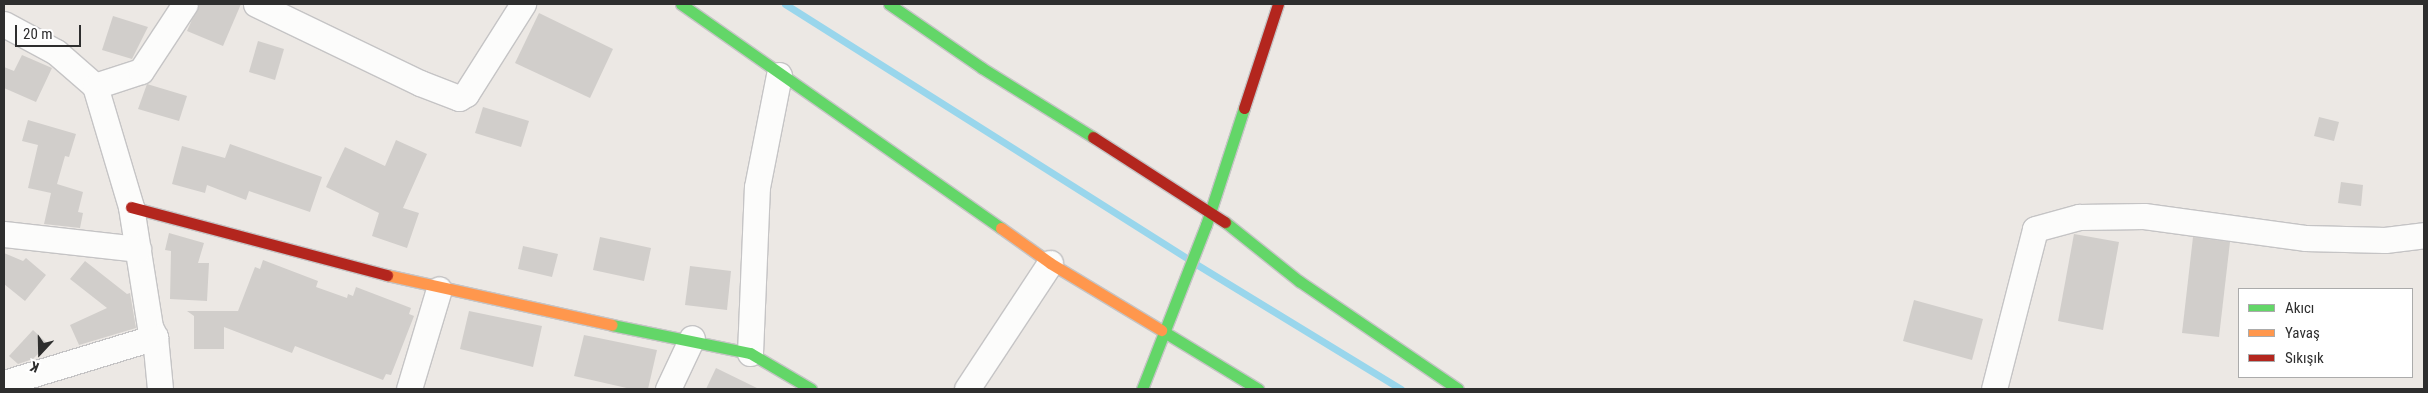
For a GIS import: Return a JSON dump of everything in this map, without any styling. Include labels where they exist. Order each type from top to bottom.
[{"type":"street","points":[[95,86],[141,71],[185,4]]},
{"type":"street","points":[[256,4],[420,83],[460,98],[466,94],[524,4]]},
{"type":"street","points":[[681,4],[779,75],[1050,263],[1163,334],[1258,389]]},
{"type":"street","points":[[889,4],[982,68],[1210,210],[1299,281],[1458,389]]},
{"type":"street","points":[[1142,389],[1174,300],[1206,225],[1278,4]]},
{"type":"street","points":[[4,24],[56,52],[95,86],[131,207],[150,327],[155,337],[160,389]]},
{"type":"street","points":[[750,353],[757,187],[779,75]]},
{"type":"street","points":[[131,207],[439,289],[692,338],[750,353],[811,389]]},
{"type":"street","points":[[1994,389],[2035,229],[2079,217],[2144,216],[2305,238],[2385,240],[2424,235]]},
{"type":"street","points":[[4,234],[138,248]]},
{"type":"street","points":[[967,389],[1050,263]]},
{"type":"street","points":[[409,389],[439,289]]},
{"type":"street","points":[[4,383],[155,337]]},
{"type":"street","points":[[668,389],[692,338]]},
{"type":"building","points":[[199,4],[241,4],[223,46],[187,31]]},
{"type":"building","points":[[539,13],[613,49],[590,98],[515,63]]},
{"type":"building","points":[[113,16],[148,27],[132,59],[102,50]]},
{"type":"building","points":[[258,41],[284,49],[275,80],[249,72]]},
{"type":"building","points":[[22,55],[52,68],[36,102],[4,88],[4,67],[14,71]]},
{"type":"building","points":[[147,84],[187,96],[179,121],[138,109]]},
{"type":"building","points":[[483,107],[529,121],[521,147],[475,133]]},
{"type":"building","points":[[2319,117],[2339,122],[2334,141],[2314,136]]},
{"type":"building","points":[[28,120],[76,134],[69,157],[65,156],[57,184],[83,192],[78,212],[83,213],[80,228],[44,224],[51,193],[28,188],[38,145],[22,141]]},
{"type":"building","points":[[396,140],[427,154],[403,208],[419,213],[407,248],[372,236],[379,213],[326,187],[345,147],[385,166]]},
{"type":"building","points":[[230,144],[322,177],[310,212],[249,191],[246,200],[207,185],[205,193],[172,184],[182,146],[225,158]]},
{"type":"building","points":[[2341,182],[2363,185],[2361,206],[2338,203]]},
{"type":"building","points":[[169,233],[204,243],[198,263],[209,263],[207,301],[170,299],[171,251],[165,250]]},
{"type":"building","points":[[2074,234],[2119,242],[2103,330],[2058,321]]},
{"type":"building","points":[[600,237],[651,248],[644,281],[593,270]]},
{"type":"building","points":[[2193,237],[2230,242],[2219,337],[2182,333]]},
{"type":"building","points":[[523,246],[558,254],[552,277],[518,269]]},
{"type":"building","points":[[4,253],[23,261],[26,258],[46,275],[25,301],[4,284]]},
{"type":"building","points":[[263,260],[318,281],[316,287],[347,298],[348,294],[353,296],[356,287],[411,308],[409,314],[414,316],[391,375],[386,374],[383,380],[295,346],[292,353],[224,327],[224,349],[194,349],[194,316],[187,311],[238,311],[255,267],[260,269]]},
{"type":"building","points":[[85,261],[127,294],[130,293],[136,328],[79,345],[70,325],[107,308],[70,279]]},
{"type":"building","points":[[690,266],[731,271],[727,310],[685,305]]},
{"type":"building","points":[[1914,300],[1983,319],[1972,360],[1903,341]]},
{"type":"building","points":[[469,311],[542,326],[533,367],[460,349]]},
{"type":"building","points":[[33,330],[48,344],[33,359],[18,364],[9,356]]},
{"type":"building","points":[[584,335],[657,350],[648,389],[631,389],[574,376]]},
{"type":"building","points":[[716,368],[759,389],[706,389]]},
{"type":"waterway","points":[[785,4],[1187,258]]},
{"type":"waterway","points":[[1196,264],[1401,389]]},
{"type":"traffic: fast","points":[[681,4],[1001,228]]},
{"type":"traffic: fast","points":[[889,4],[982,68],[1093,137]]},
{"type":"traffic: fast","points":[[1142,389],[1206,225],[1244,108]]},
{"type":"traffic: fast","points":[[1225,222],[1299,281],[1458,389]]},
{"type":"traffic: fast","points":[[612,325],[750,353],[811,389]]},
{"type":"traffic: fast","points":[[1161,330],[1258,389]]},
{"type":"traffic: slow","points":[[1001,228],[1050,263],[1161,330]]},
{"type":"traffic: slow","points":[[387,275],[612,325]]},
{"type":"traffic: jam","points":[[1244,108],[1278,4]]},
{"type":"traffic: jam","points":[[1093,137],[1225,222]]},
{"type":"traffic: jam","points":[[131,207],[387,275]]}]
